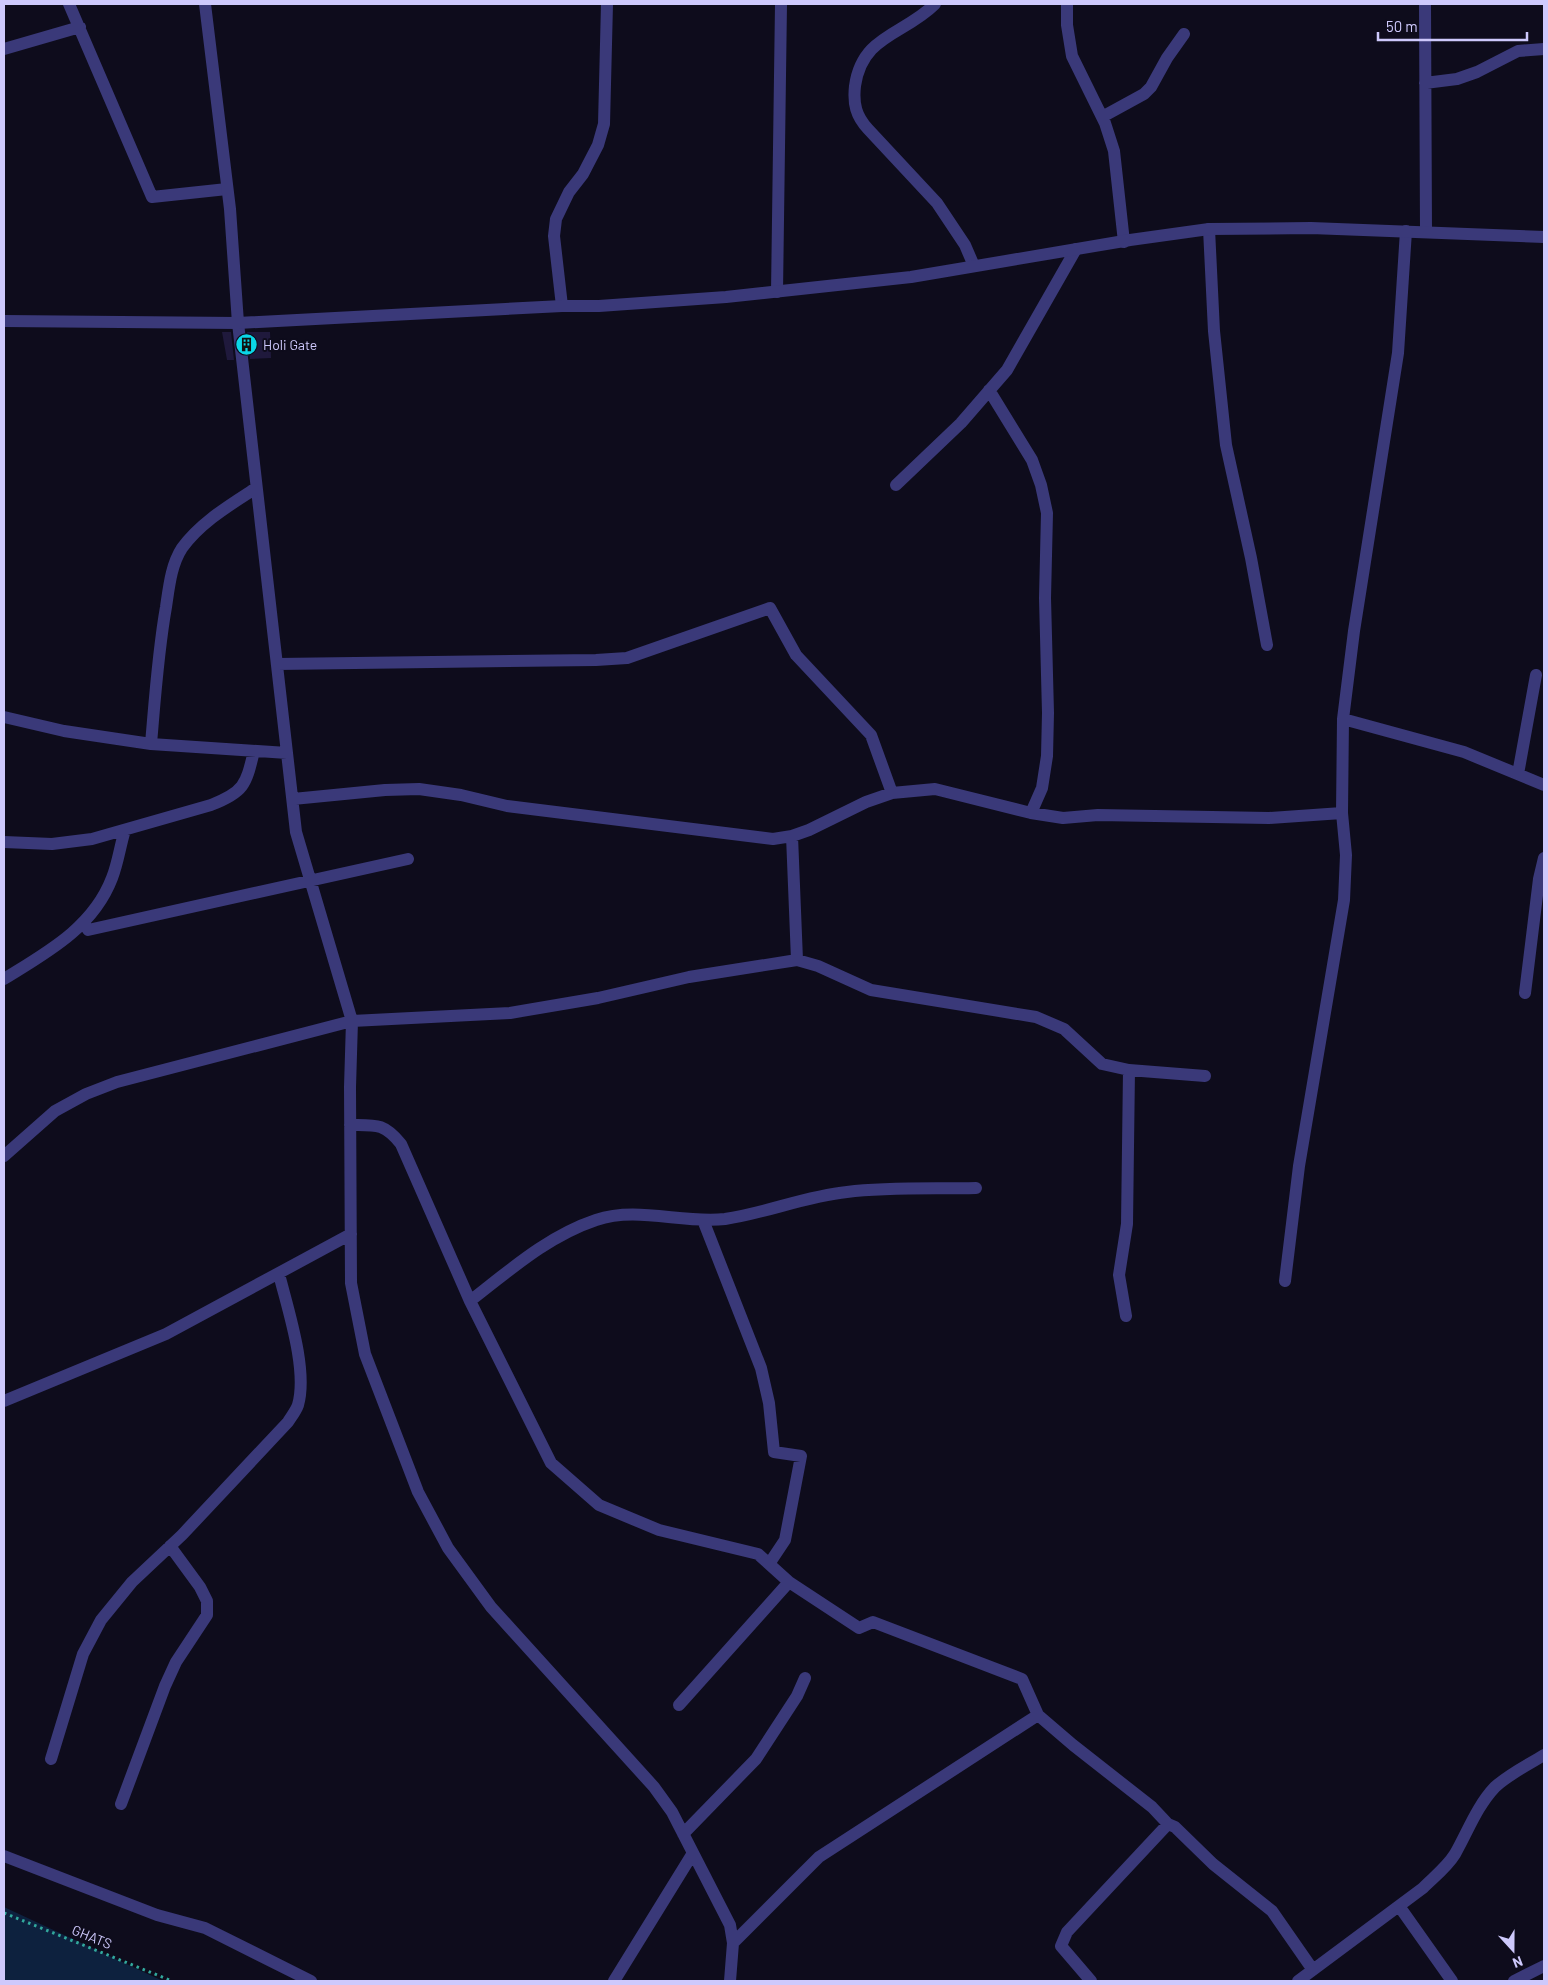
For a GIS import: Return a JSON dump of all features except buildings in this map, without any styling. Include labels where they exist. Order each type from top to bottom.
[{"type":"street","points":[[69,4],[152,197],[227,189]]},
{"type":"street","points":[[205,4],[227,189],[238,323],[256,488],[296,832],[352,1021],[350,1124],[351,1283],[365,1354],[418,1492],[448,1548],[490,1607],[654,1787],[672,1812],[724,1909],[730,1925],[733,1943],[730,1981]]},
{"type":"street","points":[[562,306],[554,236],[556,219],[598,145],[604,124],[607,4]]},
{"type":"street","points":[[777,292],[781,4]]},
{"type":"street","points":[[935,4],[923,15],[881,40],[867,53],[858,73],[854,96],[855,104],[860,121],[937,203],[965,245],[974,266]]},
{"type":"street","points":[[1067,4],[1066,24],[1072,56],[1110,134],[1114,151],[1124,242]]},
{"type":"street","points":[[1425,4],[1426,232]]},
{"type":"street","points":[[4,50],[80,27]]},
{"type":"street","points":[[1102,117],[1144,94],[1151,87],[1167,58],[1184,34]]},
{"type":"street","points":[[1425,83],[1457,79],[1477,72],[1518,51],[1544,49]]},
{"type":"street","points":[[4,321],[238,323],[608,305],[777,292],[910,277],[1209,229],[1311,228],[1544,237]]},
{"type":"street","points":[[1209,229],[1214,331],[1226,446],[1251,558],[1267,645]]},
{"type":"street","points":[[1285,1281],[1298,1166],[1344,900],[1346,855],[1342,813],[1343,719],[1354,631],[1398,353],[1406,231]]},
{"type":"street","points":[[896,485],[961,423],[1007,370],[1076,250]]},
{"type":"street","points":[[989,390],[1032,460],[1041,485],[1047,512],[1045,598],[1048,713],[1047,756],[1042,788],[1031,813]]},
{"type":"street","points":[[151,744],[160,639],[173,568],[182,549],[198,530],[217,514],[256,488]]},
{"type":"street","points":[[277,664],[627,658],[770,608],[796,655],[871,735],[892,793]]},
{"type":"street","points":[[1518,774],[1536,675]]},
{"type":"street","points":[[4,717],[64,731],[151,744],[287,753]]},
{"type":"street","points":[[1343,719],[1464,752],[1544,785]]},
{"type":"street","points":[[4,842],[52,844],[74,842],[125,830],[212,805],[229,798],[247,780],[254,751]]},
{"type":"street","points":[[293,800],[385,790],[419,789],[461,795],[507,806],[773,839],[792,836],[866,802],[892,793],[935,789],[1031,813],[1063,818],[1098,815],[1269,818],[1342,813]]},
{"type":"street","points":[[4,979],[58,946],[82,925],[99,902],[112,878],[125,830]]},
{"type":"street","points":[[792,836],[797,960]]},
{"type":"street","points":[[1525,993],[1538,879],[1544,858]]},
{"type":"street","points":[[88,930],[408,859]]},
{"type":"street","points":[[4,1156],[55,1111],[86,1094],[117,1082],[352,1021],[450,1017],[510,1012],[598,998],[689,977],[797,960],[818,966],[871,990],[1036,1017],[1064,1029],[1102,1064],[1129,1070],[1205,1076]]},
{"type":"street","points":[[1126,1316],[1119,1275],[1127,1224],[1129,1070]]},
{"type":"street","points":[[350,1124],[377,1125],[391,1132],[401,1144],[470,1301],[551,1463],[599,1506],[659,1530],[758,1554],[789,1582],[859,1628],[874,1622],[1022,1679],[1038,1715],[1152,1807],[1213,1864],[1272,1911],[1313,1970]]},
{"type":"street","points":[[470,1301],[536,1250],[566,1231],[599,1219],[628,1215],[703,1220],[725,1218],[845,1192],[976,1188]]},
{"type":"street","points":[[703,1220],[761,1368],[769,1403],[774,1452],[801,1456],[785,1540],[770,1564]]},
{"type":"street","points":[[4,1401],[166,1334],[351,1234]]},
{"type":"street","points":[[51,1759],[83,1654],[101,1620],[132,1582],[170,1546],[288,1422],[298,1407],[301,1389],[300,1362],[279,1274]]},
{"type":"street","points":[[122,1804],[165,1686],[176,1662],[207,1615],[207,1601],[200,1587],[170,1546]]},
{"type":"street","points":[[679,1705],[789,1582]]},
{"type":"street","points":[[683,1834],[756,1759],[797,1696],[806,1678]]},
{"type":"street","points":[[733,1943],[819,1857],[1038,1715]]},
{"type":"street","points":[[1298,1981],[1399,1906],[1441,1871],[1454,1855],[1485,1800],[1496,1786],[1544,1755]]},
{"type":"street","points":[[1091,1981],[1060,1946],[1067,1932],[1168,1824]]},
{"type":"street","points":[[614,1981],[694,1853]]},
{"type":"street","points":[[4,1856],[157,1915],[205,1928],[310,1981]]},
{"type":"street","points":[[1399,1906],[1452,1981]]},
{"type":"street","points":[[1514,1981],[1544,1966]]},
{"type":"path","name":"GHATS","points":[[4,1913],[172,1981]]},
{"type":"water","points":[[4,1907],[163,1981],[4,1981]]},
{"type":"place","name":"Holi Gate","points":[[247,345]]}]
